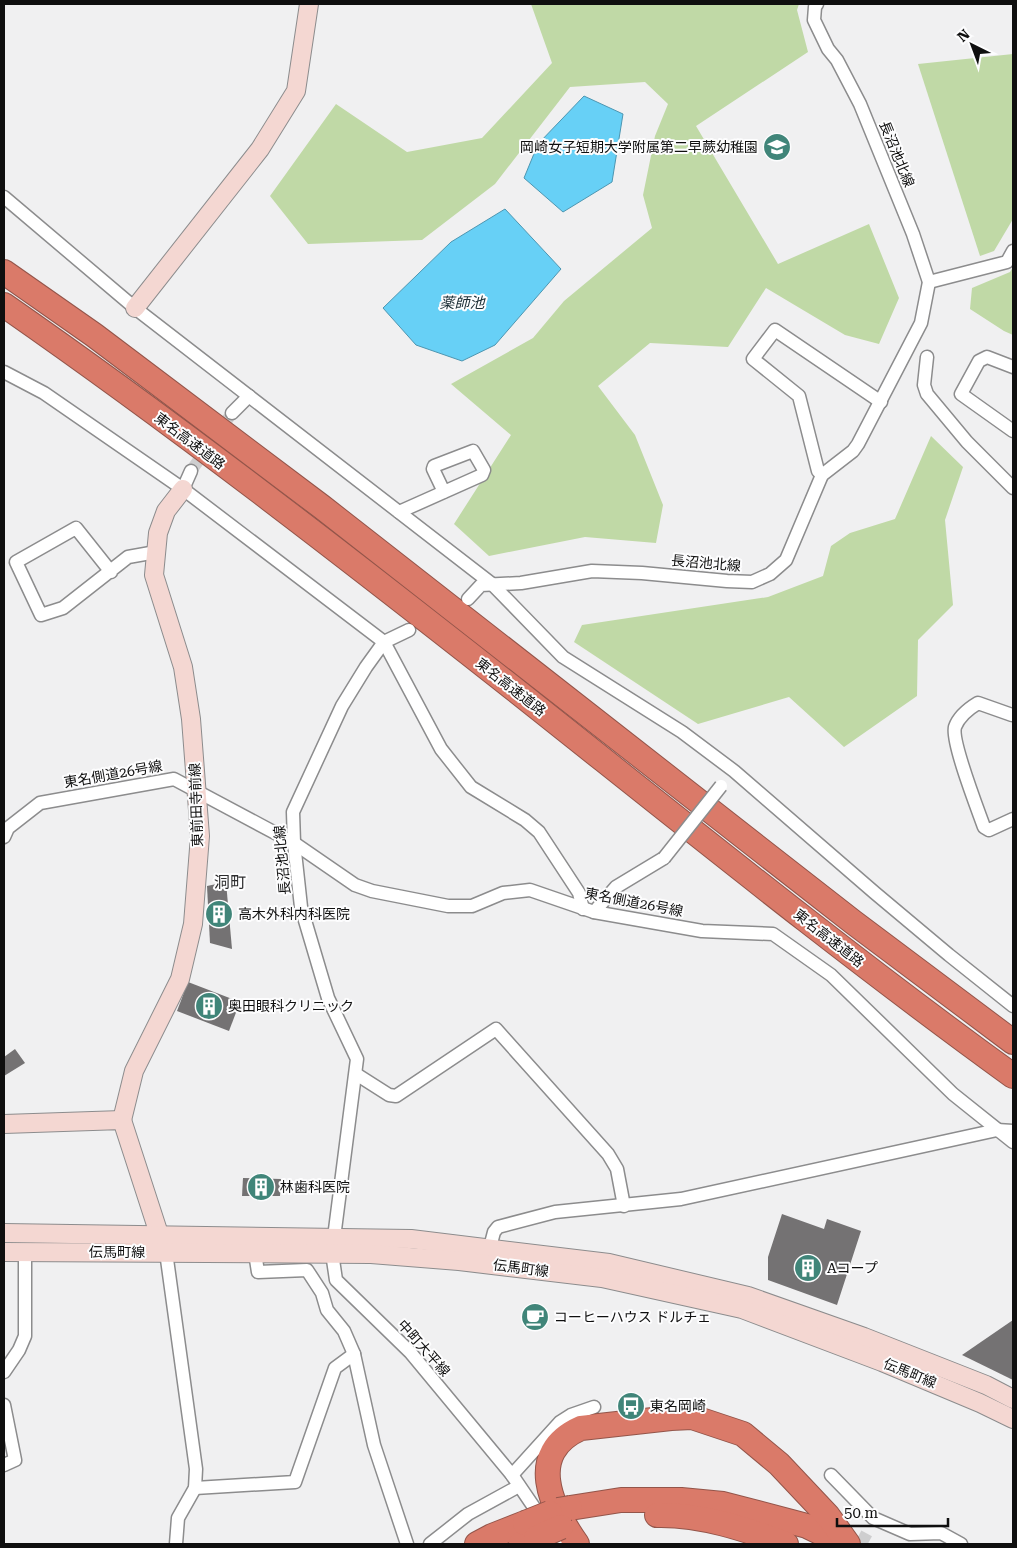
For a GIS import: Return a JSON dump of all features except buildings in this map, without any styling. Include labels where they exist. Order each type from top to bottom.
[{"type":"highway","name":"東名高速道路","points":[[4,272],[94,335],[322,507],[853,922],[1013,1042]]},
{"type":"highway","name":"東名高速道路","points":[[4,305],[77,356],[305,526],[830,938],[953,1033],[1013,1076]]},
{"type":"highway","points":[[576,1525],[551,1498],[547,1479],[550,1460],[558,1443],[570,1433],[581,1428],[692,1417],[744,1434],[779,1464],[828,1516],[846,1544]]},
{"type":"highway","points":[[576,1525],[621,1500],[681,1500],[723,1504],[807,1526],[846,1544]]},
{"type":"highway","points":[[477,1544],[492,1536],[528,1535],[562,1526],[626,1515],[673,1514],[744,1528],[786,1544]]},
{"type":"street","points":[[135,308],[260,149],[296,91],[309,4]]},
{"type":"street","name":"長沼池北線","points":[[492,584],[521,583],[592,571],[642,572],[752,582],[770,574],[786,560],[822,475],[853,451],[881,402],[921,323],[930,282],[913,234],[860,104],[837,60],[828,49],[814,20],[815,7],[818,4]]},
{"type":"street","points":[[4,197],[135,308],[492,584],[563,657],[682,732],[734,771],[934,943],[1013,1006]]},
{"type":"street","points":[[930,282],[1007,262],[1013,251]]},
{"type":"street","points":[[822,475],[818,471],[799,396],[753,359],[774,330],[881,402]]},
{"type":"street","points":[[927,357],[924,385],[927,394],[967,442],[1013,488]]},
{"type":"street","points":[[1013,367],[987,357],[979,361],[961,394],[1013,431]]},
{"type":"street","points":[[4,372],[44,393],[183,489],[384,642],[441,749],[471,787],[540,832],[589,910],[616,887],[664,858],[734,771]]},
{"type":"street","points":[[232,413],[249,396]]},
{"type":"street","points":[[183,489],[191,470]]},
{"type":"street","name":"東前田寺前線","points":[[122,1120],[134,1071],[180,979],[194,914],[200,836],[191,719],[183,667],[154,575],[158,533],[166,511],[183,489]]},
{"type":"street","points":[[399,512],[444,492]]},
{"type":"street","points":[[111,572],[76,528],[16,562],[41,615],[64,608],[111,572],[128,557],[156,552]]},
{"type":"street","points":[[468,599],[481,585],[492,584]]},
{"type":"street","points":[[384,642],[409,630]]},
{"type":"street","name":"長沼池北線","points":[[333,1245],[357,1059],[328,998],[301,906],[294,843],[293,812],[342,706],[384,642]]},
{"type":"street","points":[[1013,716],[978,703],[959,718],[954,730],[966,780],[984,827],[988,830],[1013,819]]},
{"type":"street","name":"東名側道26号線","points":[[4,836],[8,828],[40,803],[174,779],[294,843],[356,885],[372,891],[448,906],[472,906],[503,893],[530,890],[589,910],[702,931],[773,934],[831,975],[953,1094],[1013,1142]]},
{"type":"street","points":[[356,1074],[389,1095],[396,1096],[496,1029],[608,1154],[617,1169],[624,1206]]},
{"type":"street","points":[[4,1124],[122,1120],[166,1252],[196,1470],[195,1488],[178,1518],[176,1544]]},
{"type":"street","points":[[488,1256],[494,1232],[498,1227],[555,1212],[681,1199],[997,1130],[1013,1131]]},
{"type":"street","name":"伝馬町線","points":[[4,1233],[159,1234],[252,1238],[333,1245],[371,1254],[488,1256],[610,1263],[748,1296],[873,1340],[986,1384],[1013,1399]]},
{"type":"street","name":"伝馬町線","points":[[4,1252],[255,1253],[333,1245]]},
{"type":"street","name":"中町大平線","points":[[333,1245],[336,1280],[410,1352],[512,1475],[559,1544]]},
{"type":"street","points":[[4,1372],[19,1350],[25,1336],[25,1252]]},
{"type":"street","points":[[255,1253],[258,1272],[307,1270],[322,1292],[327,1310],[344,1331],[354,1354],[374,1445],[407,1544]]},
{"type":"street","name":"伝馬町線","points":[[488,1256],[602,1278],[742,1309],[882,1362],[980,1402],[1013,1419]]},
{"type":"street","points":[[195,1488],[295,1482],[335,1368],[354,1354]]},
{"type":"street","points":[[4,1405],[15,1460],[4,1465]]},
{"type":"street","points":[[512,1475],[560,1422],[571,1415],[594,1407]]},
{"type":"street","points":[[831,1475],[871,1523],[910,1534],[940,1533],[961,1544]]},
{"type":"street","points":[[430,1544],[468,1514],[520,1486]]},
{"type":"green space","points":[[531,4],[799,4],[797,10],[808,52],[696,126],[778,264],[869,224],[899,298],[879,344],[845,335],[766,288],[728,347],[650,343],[598,386],[635,435],[663,505],[656,543],[585,537],[489,556],[454,524],[511,435],[451,384],[533,338],[564,301],[652,228],[643,195],[655,136],[668,104],[645,82],[570,87],[495,184],[422,240],[308,244],[270,196],[336,104],[407,152],[482,138],[552,63]]},
{"type":"green space","points":[[1013,54],[1013,219],[994,251],[980,256],[918,64]]},
{"type":"green space","points":[[1013,267],[1013,335],[970,309],[972,288],[1010,272]]},
{"type":"green space","points":[[931,436],[963,467],[945,520],[953,605],[918,640],[917,696],[844,747],[789,697],[698,724],[574,642],[582,625],[768,597],[823,576],[831,546],[850,533],[895,519]]},
{"type":"water","points":[[584,96],[623,114],[612,182],[563,212],[524,178],[538,144]]},
{"type":"water","name":"薬師池","points":[[505,209],[561,269],[495,345],[462,361],[416,345],[383,308],[451,242]]},
{"type":"tunnel","points":[[191,471],[232,413]]},
{"type":"tunnel","points":[[861,1544],[869,1529]]},
{"type":"place","name":"岡崎女子短期大学附属第二早蕨幼稚園","points":[[777,147]]},
{"type":"place","name":"高木外科内科医院","points":[[219,914]]},
{"type":"place","name":"奥田眼科クリニック","points":[[209,1006]]},
{"type":"place","name":"林歯科医院","points":[[261,1187]]},
{"type":"place","name":"Aコープ","points":[[808,1268]]},
{"type":"place","name":"コーヒーハウス ドルチェ","points":[[535,1317]]},
{"type":"place","name":"東名岡崎","points":[[631,1406]]},
{"type":"district","name":"洞町","points":[[230,882]]}]
